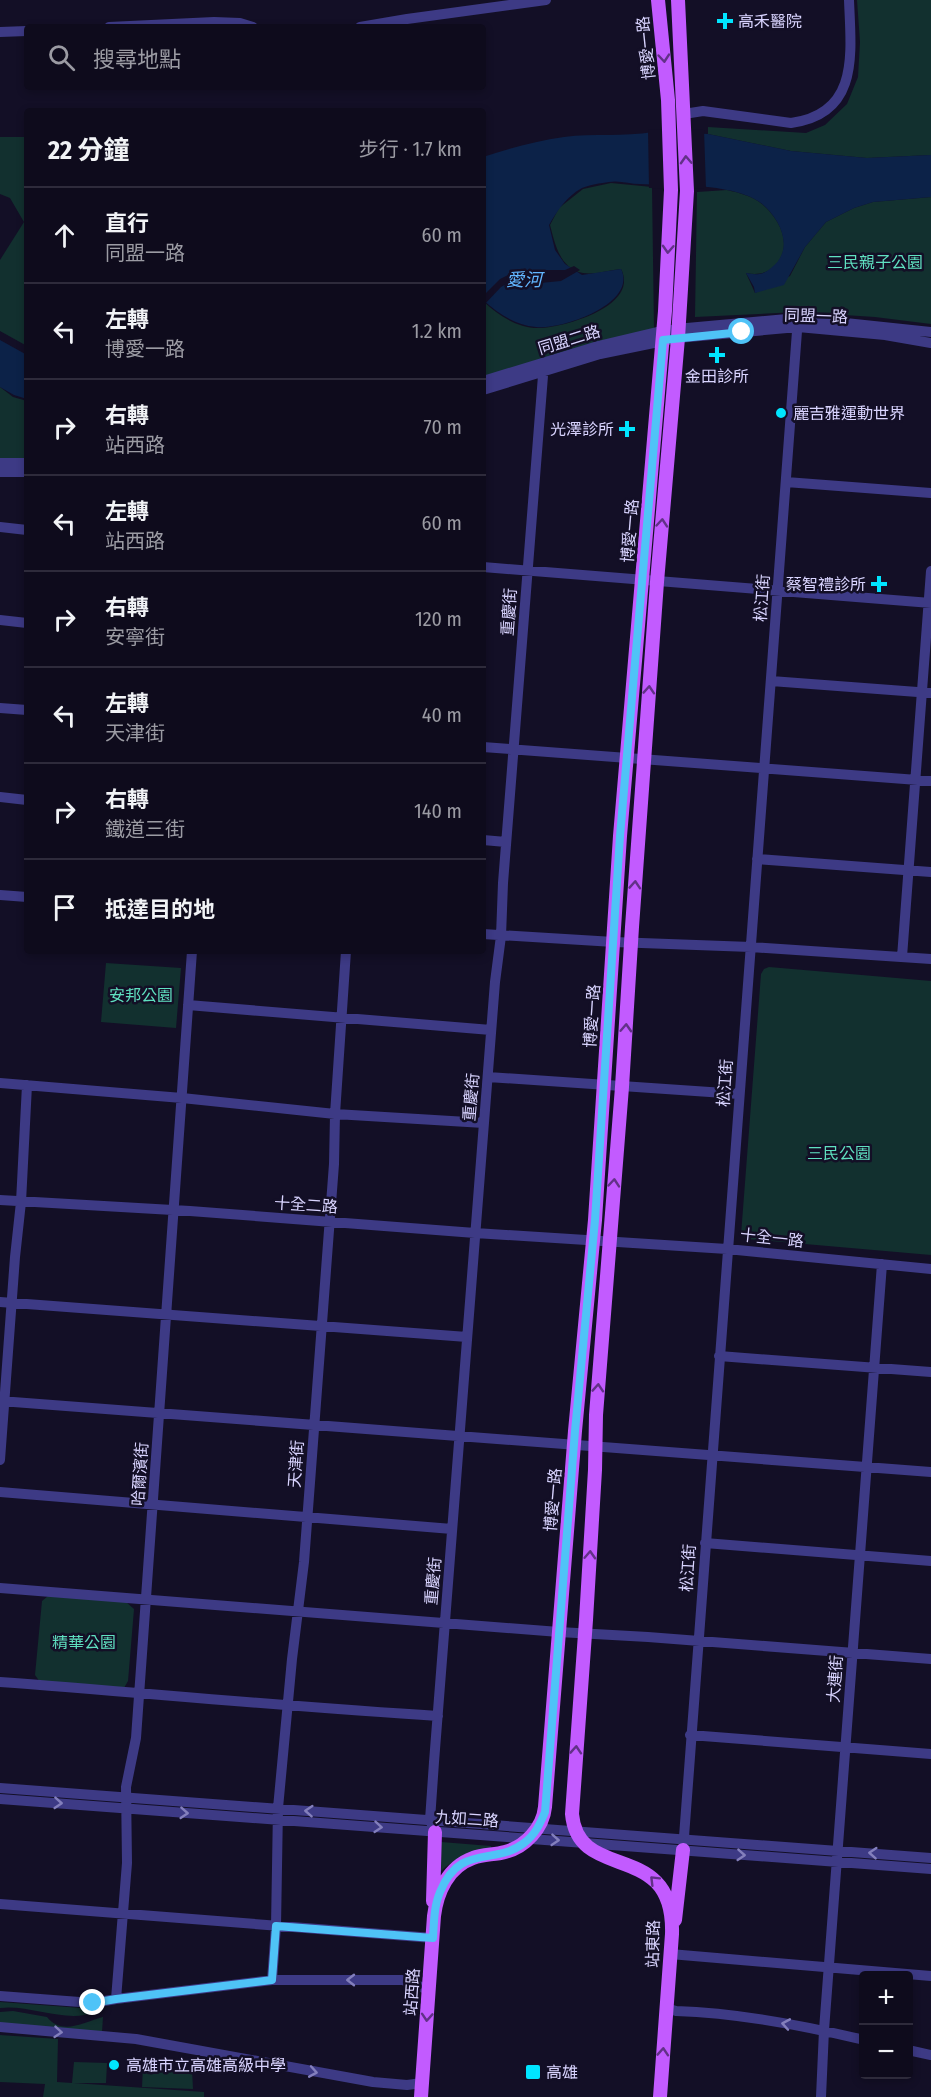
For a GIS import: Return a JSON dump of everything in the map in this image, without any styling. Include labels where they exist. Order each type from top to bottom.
[{"type":"main road","name":"博愛一路","points":[[533,1833],[545,1807],[593,1240],[641,580],[664,336],[671,190],[664,56],[658,0]]},
{"type":"main road","name":"博愛一路","points":[[578,1836],[572,1808],[585,1633],[595,1446],[687,191],[678,0]]},
{"type":"main road","points":[[433,1826],[434,1917]]},
{"type":"main road","name":"站西路","points":[[421,2090],[434,1917],[440,1891],[448,1876],[459,1865],[472,1858],[513,1850],[533,1833]]},
{"type":"main road","name":"站東路","points":[[578,1836],[609,1859],[643,1871],[654,1880],[667,1900],[672,1934],[660,2097]]},
{"type":"main road","points":[[672,1934],[677,1909],[683,1845]]},
{"type":"street","points":[[378,24],[546,0]]},
{"type":"street","points":[[684,114],[708,112],[791,123],[824,113],[843,92],[850,68],[849,0]]},
{"type":"street","points":[[172,24],[214,22],[243,24]]},
{"type":"street","points":[[0,32],[24,31]]},
{"type":"street","name":"同盟一路","points":[[664,336],[798,323],[931,332]]},
{"type":"street","name":"同盟一路","points":[[798,323],[931,343]]},
{"type":"street","name":"松江街","points":[[683,1845],[798,323]]},
{"type":"street","name":"同盟二路","points":[[486,389],[598,346],[664,336]]},
{"type":"street","name":"同盟二路","points":[[486,380],[543,368]]},
{"type":"street","name":"重慶街","points":[[433,1826],[438,1716],[452,1529],[491,1030],[501,936],[506,842],[543,368]]},
{"type":"street","points":[[0,463],[24,463]]},
{"type":"street","points":[[0,472],[24,472]]},
{"type":"street","points":[[786,482],[931,493]]},
{"type":"street","points":[[0,527],[24,530]]},
{"type":"street","points":[[486,567],[930,603]]},
{"type":"street","points":[[902,957],[915,780],[926,693],[931,571]]},
{"type":"street","points":[[0,621],[24,623]]},
{"type":"street","points":[[771,681],[926,693]]},
{"type":"street","points":[[0,708],[24,710]]},
{"type":"street","points":[[486,747],[931,781]]},
{"type":"street","points":[[0,797],[24,800]]},
{"type":"street","points":[[486,840],[506,842]]},
{"type":"street","points":[[757,859],[931,872]]},
{"type":"street","points":[[0,895],[24,897]]},
{"type":"street","points":[[486,934],[631,943],[750,946],[931,959]]},
{"type":"street","name":"哈爾濱街","points":[[116,1999],[127,1863],[125,1803],[139,1693],[192,954]]},
{"type":"street","name":"天津街","points":[[272,1980],[276,1926],[278,1814],[307,1517],[334,1164],[335,1114],[346,954]]},
{"type":"street","points":[[188,1005],[491,1030]]},
{"type":"street","points":[[488,1077],[739,1094]]},
{"type":"street","points":[[0,1083],[182,1098],[335,1114],[484,1123]]},
{"type":"street","points":[[0,1460],[6,1302],[21,1202],[27,1085]]},
{"type":"street","name":"十全二路","points":[[0,1200],[609,1241]]},
{"type":"street","name":"十全一路","points":[[609,1241],[728,1249],[931,1269]]},
{"type":"street","name":"大連街","points":[[821,2097],[828,1968],[882,1264]]},
{"type":"street","points":[[6,1302],[467,1337]]},
{"type":"street","points":[[719,1356],[931,1372]]},
{"type":"street","points":[[2,1401],[931,1472]]},
{"type":"street","points":[[0,1492],[452,1529]]},
{"type":"street","points":[[705,1543],[931,1561]]},
{"type":"street","points":[[0,1588],[931,1659]]},
{"type":"street","points":[[0,1682],[288,1707],[438,1716]]},
{"type":"street","points":[[690,1735],[931,1754]]},
{"type":"street","name":"九如二路","points":[[0,1788],[125,1803]]},
{"type":"street","name":"九如二路","points":[[0,1799],[125,1803],[837,1856],[931,1858]]},
{"type":"street","name":"九如二路","points":[[837,1856],[931,1869]]},
{"type":"street","points":[[0,1904],[433,1938]]},
{"type":"street","points":[[670,1954],[931,1976]]},
{"type":"street","points":[[0,1996],[93,2003],[272,1980],[403,1980],[429,1990]]},
{"type":"street","points":[[666,2008],[750,2018],[824,2030],[859,2039]]},
{"type":"street","points":[[0,2027],[136,2039],[374,2082],[407,2085],[421,2090]]},
{"type":"street","points":[[913,2051],[931,2055]]},
{"type":"green space","points":[[857,0],[931,0],[931,155],[867,158],[791,151],[708,134],[708,127],[806,133],[825,125],[847,104],[858,77],[860,42]]},
{"type":"green space","points":[[0,137],[24,137],[24,222],[10,198],[0,194]]},
{"type":"green space","points":[[611,183],[652,187],[654,330],[486,380],[486,304],[516,324],[540,328],[582,319],[610,304],[620,294],[624,282],[621,269],[592,273],[575,271],[564,261],[554,240],[550,225],[559,208],[583,189]]},
{"type":"green space","name":"三民親子公園","points":[[727,190],[750,197],[762,204],[775,218],[783,235],[783,252],[772,268],[760,274],[746,273],[755,293],[790,276],[805,247],[826,222],[854,208],[873,202],[931,197],[931,324],[875,317],[798,312],[695,317],[697,192]]},
{"type":"green space","points":[[24,222],[24,344],[0,331],[0,260]]},
{"type":"green space","points":[[0,387],[13,397],[24,400],[24,463],[0,463]]},
{"type":"green space","name":"安邦公園","points":[[106,963],[181,968],[176,1028],[101,1022]]},
{"type":"green space","name":"三民公園","points":[[769,967],[931,981],[931,1255],[747,1239],[741,1235],[761,974]]},
{"type":"green space","name":"精華公園","points":[[48,1596],[126,1602],[134,1609],[128,1681],[124,1688],[40,1682],[35,1675],[42,1601]]},
{"type":"green space","points":[[441,1842],[491,1846],[491,1850],[454,1861],[436,1877]]},
{"type":"green space","points":[[0,2002],[95,2009],[94,2012],[72,2016],[0,2008]]},
{"type":"green space","points":[[13,2011],[47,2017],[53,2023],[66,2027],[103,2017],[102,2032],[0,2023],[0,2012]]},
{"type":"green space","points":[[0,2035],[58,2039],[57,2082],[72,2083],[74,2062],[107,2063],[106,2083],[73,2083],[204,2092],[204,2097],[43,2097],[45,2084],[0,2082]]},
{"type":"green space","points":[[143,2067],[192,2070],[193,2089],[142,2087]]},
{"type":"water","name":"愛河","points":[[653,132],[708,134],[791,151],[867,158],[931,155],[931,197],[873,202],[854,208],[826,222],[805,247],[784,285],[755,293],[746,273],[759,274],[768,270],[778,261],[784,244],[774,217],[761,203],[740,193],[706,187],[617,181],[592,185],[572,195],[549,225],[555,250],[565,264],[582,275],[621,269],[623,282],[618,293],[608,304],[594,312],[548,327],[528,326],[514,321],[486,302],[486,156],[523,145],[564,137]]},
{"type":"water","points":[[0,340],[24,353],[24,398],[0,387]]},
{"type":"pier","points":[[648,129],[704,130],[706,189],[649,188]]},
{"type":"pier","points":[[574,266],[580,270],[561,281],[540,283],[523,279],[510,282],[501,287],[486,303],[486,293],[500,279],[512,273],[525,270],[565,270]]},
{"type":"place","name":"高禾醫院","points":[[725,21]]},
{"type":"place","name":"金田診所","points":[[717,355]]},
{"type":"place","name":"麗吉雅運動世界","points":[[781,413]]},
{"type":"place","name":"光澤診所","points":[[627,429]]},
{"type":"place","name":"蔡智禮診所","points":[[879,584]]},
{"type":"place","name":"高雄市立高雄高級中學","points":[[114,2065]]},
{"type":"place","name":"高雄","points":[[533,2072]]},
{"type":"route","points":[[93,2003],[272,1980],[276,1926],[433,1938],[437,1899],[453,1870],[472,1858],[502,1853],[519,1847],[533,1835],[545,1812],[575,1431],[595,1220],[620,836],[663,340],[742,332]]}]
